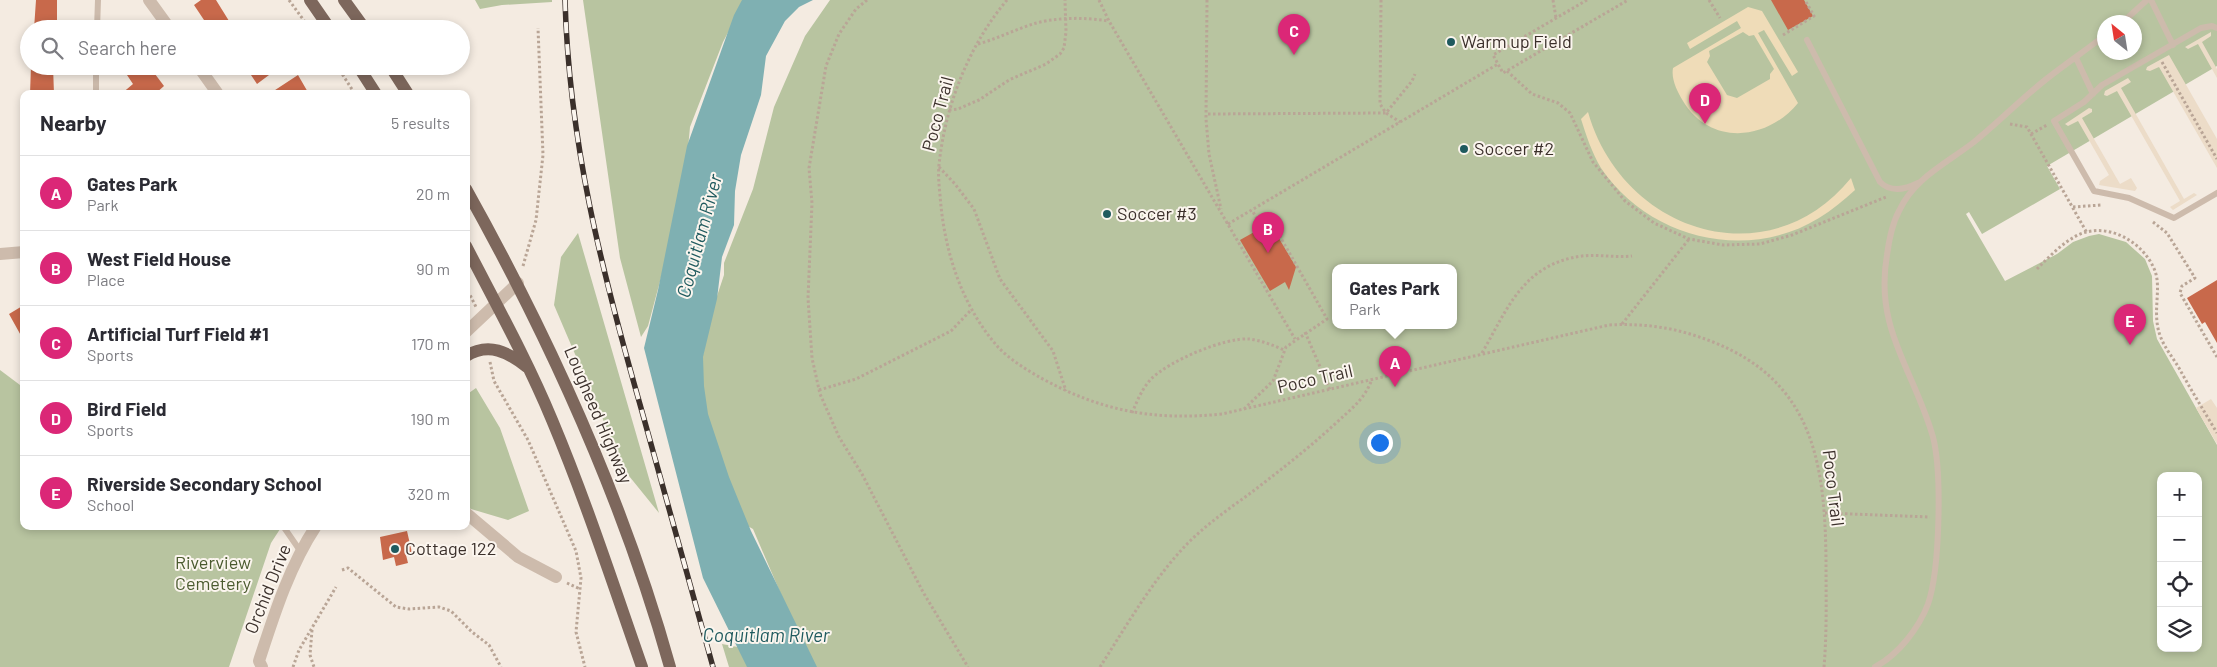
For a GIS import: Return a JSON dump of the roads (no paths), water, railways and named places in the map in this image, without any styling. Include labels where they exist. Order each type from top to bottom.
[{"type":"main road","points":[[310,0],[324,20]]},
{"type":"main road","points":[[344,0],[358,20]]},
{"type":"main road","points":[[364,75],[373,90]]},
{"type":"main road","points":[[396,75],[405,90]]},
{"type":"main road","name":"Lougheed Highway","points":[[470,196],[518,283],[564,379],[606,478],[648,593],[670,667]]},
{"type":"main road","points":[[470,254],[530,369],[573,473],[642,667]]},
{"type":"main road","points":[[470,354],[482,350],[499,350],[515,357],[530,369]]},
{"type":"street","points":[[149,0],[163,20]]},
{"type":"street","points":[[204,75],[215,90]]},
{"type":"street","points":[[0,254],[20,252]]},
{"type":"street","points":[[470,328],[518,283]]},
{"type":"street","points":[[470,516],[518,557],[556,577]]},
{"type":"street","name":"Orchid Drive","points":[[259,665],[275,612],[300,552],[314,530]]},
{"type":"lane","points":[[97,20],[98,0]]},
{"type":"lane","points":[[2131,15],[2147,0]]},
{"type":"lane","points":[[2151,0],[2172,45]]},
{"type":"lane","points":[[2217,28],[2212,26],[2201,28],[2102,85],[2093,94],[2054,121],[2094,191],[2129,198],[2174,218],[2217,193]]},
{"type":"lane","points":[[1807,40],[1880,182],[1887,188],[1902,188],[1921,181]]},
{"type":"lane","points":[[1875,667],[1894,654],[1912,631],[1927,605],[1934,576],[1938,517],[1938,476],[1933,438],[1893,338],[1883,296],[1886,262],[1894,224],[1905,200],[1921,181],[1974,142],[2049,76],[2097,42]]},
{"type":"lane","points":[[2076,58],[2093,94]]},
{"type":"lane","points":[[96,75],[96,90]]},
{"type":"lane","points":[[286,530],[300,552]]},
{"type":"water","name":"Coquitlam River","points":[[742,0],[813,0],[799,7],[785,21],[766,56],[761,95],[741,155],[735,191],[734,225],[722,257],[717,299],[703,357],[704,386],[708,414],[729,477],[751,531],[817,667],[747,667],[703,578],[644,348],[658,290],[687,146],[734,15]]},
{"type":"railway","points":[[565,0],[573,105],[590,207],[601,257],[613,307],[713,667]]},
{"type":"place","name":"Warm up Field","points":[[1451,42]]},
{"type":"place","name":"Artificial Turf Field #1","points":[[1294,55]]},
{"type":"place","name":"Bird Field","points":[[1705,124]]},
{"type":"place","name":"Soccer #2","points":[[1464,149]]},
{"type":"place","name":"Soccer #3","points":[[1107,214]]},
{"type":"place","name":"West Field House","points":[[1268,253]]},
{"type":"place","name":"Riverside Secondary School","points":[[2130,345]]},
{"type":"place","name":"Gates Park","points":[[1395,387]]},
{"type":"place","name":"Cottage 122","points":[[395,549]]},
{"type":"park label","name":"Riverview Cemetery","points":[[213,573]]}]
